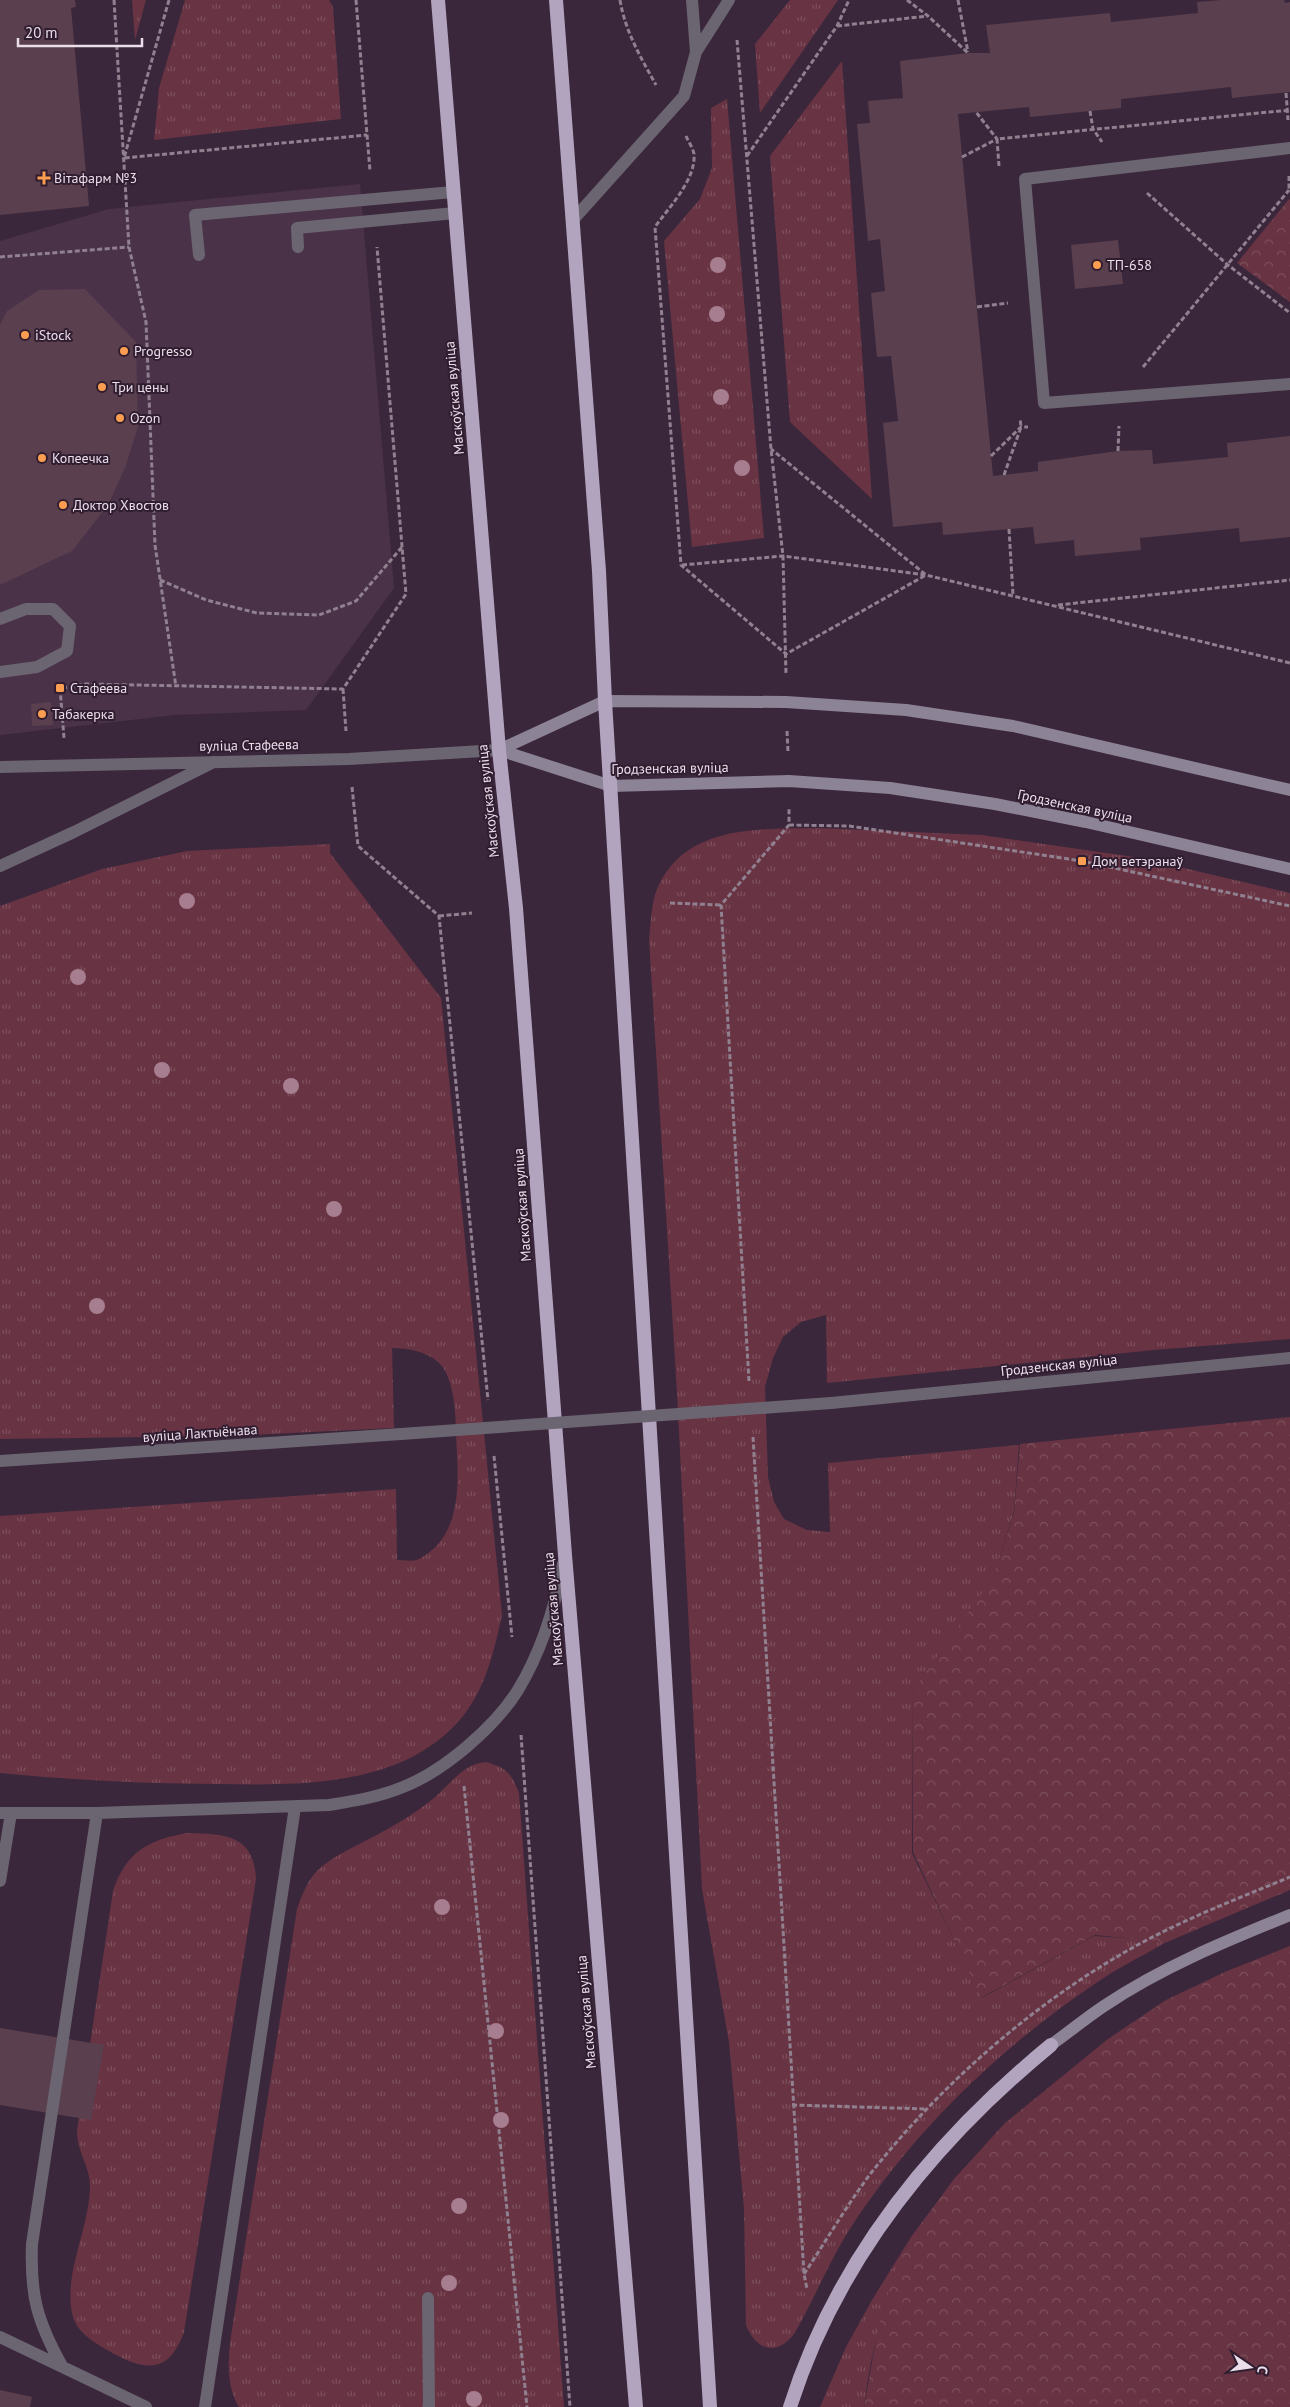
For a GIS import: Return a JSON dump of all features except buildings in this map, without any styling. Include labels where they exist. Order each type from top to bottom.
[{"type":"highway","name":"Маскоўская вуліца","points":[[438,0],[499,750],[516,908],[564,1555],[636,2407]]},
{"type":"highway","points":[[556,0],[599,571],[605,701],[710,2407]]},
{"type":"highway","points":[[790,2407],[816,2334],[844,2281],[876,2230],[919,2173],[1004,2084],[1052,2045]]},
{"type":"main road","points":[[499,750],[605,701],[786,702],[906,710],[1013,726],[1290,790]]},
{"type":"main road","name":"Гродзенская вуліца","points":[[499,750],[611,786],[789,781],[890,788],[995,804],[1086,822],[1290,869]]},
{"type":"main road","points":[[1052,2045],[1103,2006],[1155,1975],[1208,1948],[1290,1915]]},
{"type":"street","points":[[692,0],[696,52]]},
{"type":"street","points":[[572,221],[684,96],[696,52],[729,0]]},
{"type":"street","points":[[1290,148],[1025,179],[1044,403],[1290,384]]},
{"type":"street","points":[[199,255],[195,215],[453,192]]},
{"type":"street","points":[[298,247],[297,228],[455,214]]},
{"type":"street","points":[[0,619],[26,610],[53,609],[70,626],[67,650],[37,667],[0,672]]},
{"type":"street","name":"вуліца Стафеева","points":[[0,767],[349,758],[499,750]]},
{"type":"street","points":[[0,866],[74,832],[217,760]]},
{"type":"street","name":"Гродзенская вуліца","points":[[401,1434],[831,1403],[1290,1358]]},
{"type":"street","name":"вуліца Лактыёнава","points":[[0,1461],[401,1434]]},
{"type":"street","points":[[0,1881],[5,1813],[97,1814],[329,1806],[366,1799],[403,1787],[435,1772],[456,1757],[494,1719],[518,1691],[548,1624],[559,1586],[564,1555]]},
{"type":"street","points":[[205,2407],[295,1807]]},
{"type":"street","points":[[62,2366],[46,2337],[35,2306],[31,2276],[32,2244],[97,1814]]},
{"type":"street","points":[[428,2298],[429,2407]]},
{"type":"street","points":[[0,2337],[146,2407]]},
{"type":"path","points":[[114,0],[129,247],[146,322],[155,545],[176,687]]},
{"type":"path","points":[[124,158],[168,0]]},
{"type":"path","points":[[356,0],[373,199]]},
{"type":"path","points":[[620,0],[623,17],[636,50],[694,153],[692,170],[681,190],[655,227],[681,565],[786,654]]},
{"type":"path","points":[[747,157],[837,26],[850,0]]},
{"type":"path","points":[[907,0],[928,16],[968,53],[958,0]]},
{"type":"path","points":[[837,26],[928,16]]},
{"type":"path","points":[[737,37],[771,449],[782,556],[786,702]]},
{"type":"path","points":[[1090,111],[1092,129],[1120,168],[1228,265],[1290,313]]},
{"type":"path","points":[[962,157],[997,139],[976,112]]},
{"type":"path","points":[[124,158],[367,136]]},
{"type":"path","points":[[1118,451],[1117,397],[1289,190]]},
{"type":"path","points":[[51,690],[86,684],[343,689],[406,594],[375,221]]},
{"type":"path","points":[[0,257],[129,247]]},
{"type":"path","points":[[977,307],[1011,302]]},
{"type":"path","points":[[991,456],[1021,427],[1004,475]]},
{"type":"path","points":[[771,449],[926,574]]},
{"type":"path","points":[[1009,529],[1013,596]]},
{"type":"path","points":[[160,580],[206,600],[257,613],[319,614],[356,601],[403,546]]},
{"type":"path","points":[[681,565],[782,556],[926,574],[1290,663]]},
{"type":"path","points":[[786,654],[926,574]]},
{"type":"path","points":[[1055,605],[1290,580]]},
{"type":"path","points":[[60,688],[66,764]]},
{"type":"path","points":[[750,1391],[721,905],[790,825],[849,826],[1082,861],[1290,906]]},
{"type":"path","points":[[358,846],[439,916],[488,1404]]},
{"type":"path","points":[[670,904],[721,905]]},
{"type":"path","points":[[439,916],[472,913]]},
{"type":"path","points":[[752,1431],[792,2105],[804,2274],[816,2334]]},
{"type":"path","points":[[493,1453],[513,1641]]},
{"type":"path","points":[[518,1691],[570,2407]]},
{"type":"path","points":[[456,1757],[462,1765],[527,2407]]},
{"type":"path","points":[[792,2105],[928,2109],[871,2174],[804,2274]]},
{"type":"shaded area","points":[[360,184],[394,588],[306,710],[175,715],[0,735],[0,241],[109,209]]},
{"type":"green space","points":[[132,0],[146,0],[135,40]]},
{"type":"green space","points":[[185,0],[329,0],[333,7],[341,119],[154,140],[159,88]]},
{"type":"green space","points":[[790,0],[838,0],[760,113],[755,44]]},
{"type":"green space","points":[[842,61],[872,499],[790,422],[770,156]]},
{"type":"green space","points":[[727,99],[764,538],[692,547],[664,241],[700,199],[712,168],[711,108]]},
{"type":"green space","points":[[1290,200],[1290,302],[1237,263]]},
{"type":"green space","points":[[819,828],[982,835],[1141,858],[1290,893],[1290,1339],[1154,1350],[827,1383],[826,1315],[801,1322],[783,1337],[773,1358],[765,1387],[768,1477],[774,1502],[784,1519],[807,1530],[830,1532],[828,1463],[1019,1445],[1014,1511],[992,1583],[912,1692],[912,1853],[982,1998],[1094,1936],[1168,1941],[1107,1976],[1063,2006],[964,2090],[905,2154],[878,2188],[837,2251],[794,2334],[780,2346],[767,2348],[755,2340],[746,2325],[744,2209],[729,2042],[702,1889],[677,1392],[649,939],[652,907],[657,889],[670,868],[686,852],[705,841],[726,834],[772,829]]},
{"type":"green space","points":[[330,844],[330,853],[441,998],[502,1615],[488,1668],[471,1705],[457,1723],[444,1735],[429,1747],[406,1760],[384,1769],[361,1775],[290,1784],[242,1784],[110,1781],[0,1773],[0,1516],[396,1489],[397,1560],[408,1561],[419,1559],[434,1549],[444,1535],[451,1520],[456,1504],[458,1468],[451,1385],[448,1376],[438,1362],[428,1355],[410,1350],[392,1348],[394,1428],[225,1436],[0,1439],[0,906],[102,869],[187,851]]},
{"type":"green space","points":[[1290,1417],[1290,1890],[1167,1942],[1095,1935],[981,1998],[913,1852],[912,1692],[993,1578],[1014,1513],[1020,1444]]},
{"type":"green space","points":[[486,1762],[504,1769],[511,1776],[519,1793],[564,2407],[239,2407],[230,2381],[229,2354],[231,2336],[297,1909],[301,1898],[312,1878],[324,1865],[341,1853],[392,1827],[418,1810],[470,1766]]},
{"type":"green space","points":[[187,1833],[225,1836],[243,1845],[250,1853],[256,1879],[184,2332],[178,2347],[170,2357],[162,2363],[143,2365],[120,2357],[90,2339],[77,2326],[72,2313],[71,2281],[86,2217],[90,2185],[88,2172],[79,2146],[77,2131],[113,1891],[125,1866],[140,1850],[161,1840]]},
{"type":"green space","points":[[1290,1946],[1290,2407],[864,2407],[878,2328],[890,2287],[911,2237],[954,2179],[1005,2123],[1108,2039],[1166,2000],[1227,1971]]},
{"type":"green space","points":[[911,2237],[881,2320],[871,2361],[864,2407],[820,2407],[846,2347],[872,2300]]},
{"type":"place","name":"Вітафарм №3","points":[[44,178]]},
{"type":"place","name":"ТП-658","points":[[1097,265]]},
{"type":"place","name":"iStock","points":[[25,335]]},
{"type":"place","name":"Progresso","points":[[124,351]]},
{"type":"place","name":"Три цены","points":[[102,387]]},
{"type":"place","name":"Ozon","points":[[120,418]]},
{"type":"place","name":"Копеечка","points":[[42,458]]},
{"type":"place","name":"Доктор Хвостов","points":[[63,505]]},
{"type":"place","name":"Стафеева","points":[[60,688]]},
{"type":"place","name":"Табакерка","points":[[42,714]]},
{"type":"place","name":"Дом ветэранаў","points":[[1082,861]]}]
